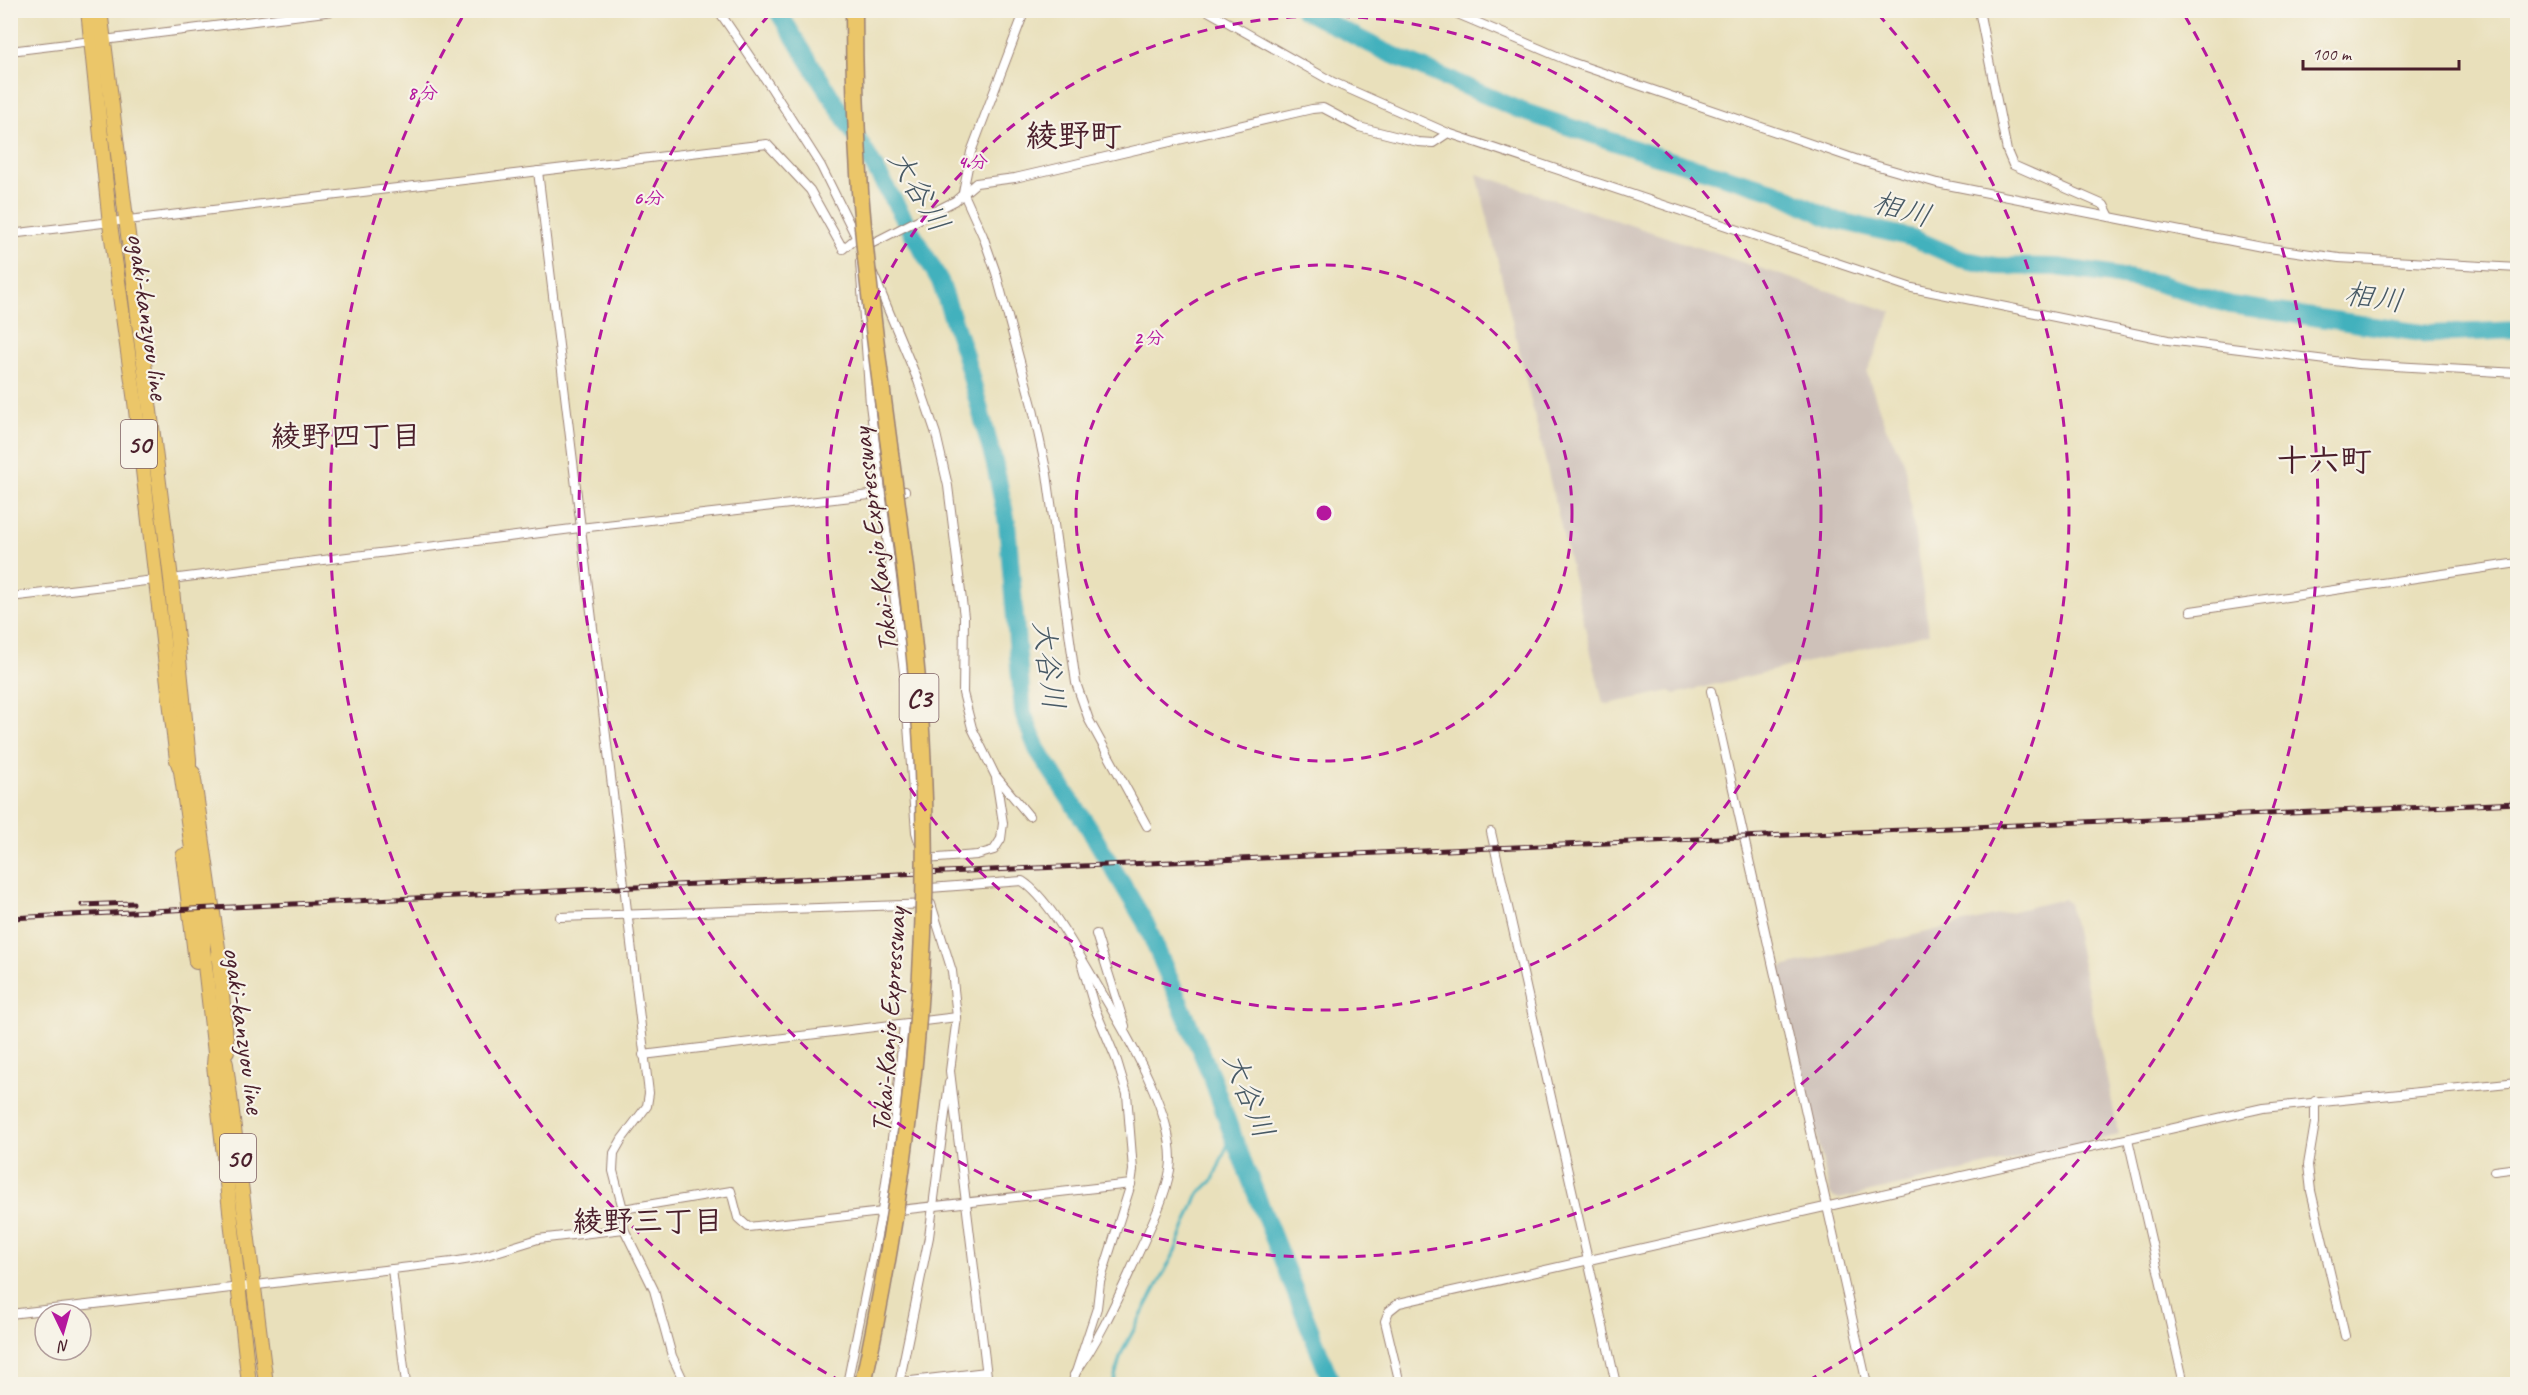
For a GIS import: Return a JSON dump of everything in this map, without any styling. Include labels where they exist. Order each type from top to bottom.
[{"type":"highway","name":"Tokai-Kanjo Expressway","points":[[854,10],[855,96],[860,192],[909,597],[919,705],[923,800],[923,921],[915,1070],[893,1232],[863,1384]]},
{"type":"main road","name":"ogaki-kanzyou line","points":[[88,10],[98,41],[128,221],[147,400],[171,579],[183,760],[181,771],[204,934],[209,948],[221,1052],[220,1064],[237,1288],[249,1384]]},
{"type":"main road","name":"ogaki-kanzyou line","points":[[100,10],[98,41],[110,224],[135,402],[154,580],[183,760]]},
{"type":"main road","points":[[183,760],[208,869],[218,948],[228,1052],[220,1064],[210,1054],[185,871],[176,772],[183,760]]},
{"type":"main road","name":"ogaki-kanzyou line","points":[[220,1064],[254,1285],[266,1384]]},
{"type":"street","points":[[10,51],[341,10]]},
{"type":"street","points":[[718,10],[772,88],[815,157],[887,303],[936,434],[948,486],[964,617],[963,693],[972,728],[995,775],[1029,816]]},
{"type":"street","points":[[1024,10],[971,152],[963,192],[983,236],[996,273],[1033,409],[1047,474],[1076,683],[1089,720],[1147,826]]},
{"type":"street","points":[[1206,10],[1333,82],[1448,133],[1755,237],[1928,292],[2168,340],[2266,354],[2358,364],[2517,373]]},
{"type":"street","points":[[1448,10],[1571,62],[1902,174],[2262,247],[2339,258],[2517,268]]},
{"type":"street","points":[[1979,10],[2007,151],[2013,165],[2097,201],[2104,205],[2110,217]]},
{"type":"street","points":[[899,1384],[933,1205],[957,1017],[952,971],[931,904],[925,858],[916,832],[904,672],[870,404],[859,265],[862,251],[955,201],[976,183],[1015,178],[1312,109],[1323,108],[1359,127],[1418,142],[1433,143],[1448,133]]},
{"type":"street","points":[[10,234],[110,224],[767,144],[810,190],[843,249],[856,238]]},
{"type":"street","points":[[538,171],[649,1093],[647,1106],[614,1153],[614,1171],[623,1209],[624,1229],[654,1290],[672,1356],[685,1384]]},
{"type":"street","points":[[171,579],[580,528],[904,491]]},
{"type":"street","points":[[2191,611],[2517,563]]},
{"type":"street","points":[[10,597],[154,580]]},
{"type":"street","points":[[1711,691],[1867,1384]]},
{"type":"street","points":[[925,858],[977,855],[994,850],[1001,839],[1004,823],[995,775]]},
{"type":"street","points":[[1491,832],[1616,1384]]},
{"type":"street","points":[[930,888],[1022,881],[1034,889],[1079,953],[1128,1038],[1144,1068],[1168,1132],[1171,1168],[1162,1202],[1100,1337],[1073,1380]]},
{"type":"street","points":[[560,918],[931,904]]},
{"type":"street","points":[[1096,934],[1128,1038]]},
{"type":"street","points":[[1073,1380],[1097,1308],[1100,1282],[1131,1184],[1133,1170],[1127,1094],[1117,1061],[1095,1009],[1079,953]]},
{"type":"street","points":[[643,1056],[957,1017]]},
{"type":"street","points":[[847,1384],[882,1211],[896,1109],[904,1023]]},
{"type":"street","points":[[950,1071],[987,1384]]},
{"type":"street","points":[[1400,1384],[1385,1321],[1389,1311],[1399,1303],[2263,1108],[2517,1082]]},
{"type":"street","points":[[2315,1101],[2315,1123],[2308,1165],[2311,1191],[2345,1335]]},
{"type":"street","points":[[2128,1139],[2184,1384]]},
{"type":"street","points":[[2494,1171],[2517,1168]]},
{"type":"street","points":[[623,1209],[730,1191],[738,1218],[748,1227],[1131,1184]]},
{"type":"street","points":[[10,1314],[477,1258],[538,1239],[624,1229]]},
{"type":"street","points":[[392,1269],[406,1384]]},
{"type":"street","points":[[886,1384],[986,1372]]},
{"type":"shaded area","points":[[1477,174],[1892,312],[1867,373],[1885,426],[1904,461],[1929,633],[1675,694],[1670,691],[1608,704],[1603,703]]},
{"type":"shaded area","points":[[2063,899],[2069,903],[2119,1135],[1840,1199],[1834,1198],[1830,1193],[1778,968]]},
{"type":"waterway","name":"大谷川","points":[[777,10],[865,151],[940,281],[965,355],[995,465],[1007,523],[1023,713],[1037,749],[1087,825],[1145,922],[1211,1075],[1232,1134],[1332,1384]]},
{"type":"waterway","name":"相川","points":[[1303,10],[1386,52],[1522,111],[1650,154],[1777,192],[1831,219],[1913,238],[1961,259],[1996,266],[2057,267],[2104,274],[2157,283],[2231,305],[2429,334],[2518,330]]},
{"type":"waterway","points":[[1113,1384],[1121,1354],[1174,1254],[1197,1196],[1213,1180],[1232,1134]]},
{"type":"railway","points":[[10,918],[899,874],[2518,803]]},
{"type":"railway","points":[[82,905],[133,903]]},
{"type":"district","name":"綾野町","points":[[1074,135]]},
{"type":"district","name":"綾野四丁目","points":[[346,436]]},
{"type":"district","name":"十六町","points":[[2324,460]]},
{"type":"district","name":"綾野三丁目","points":[[648,1221]]}]
